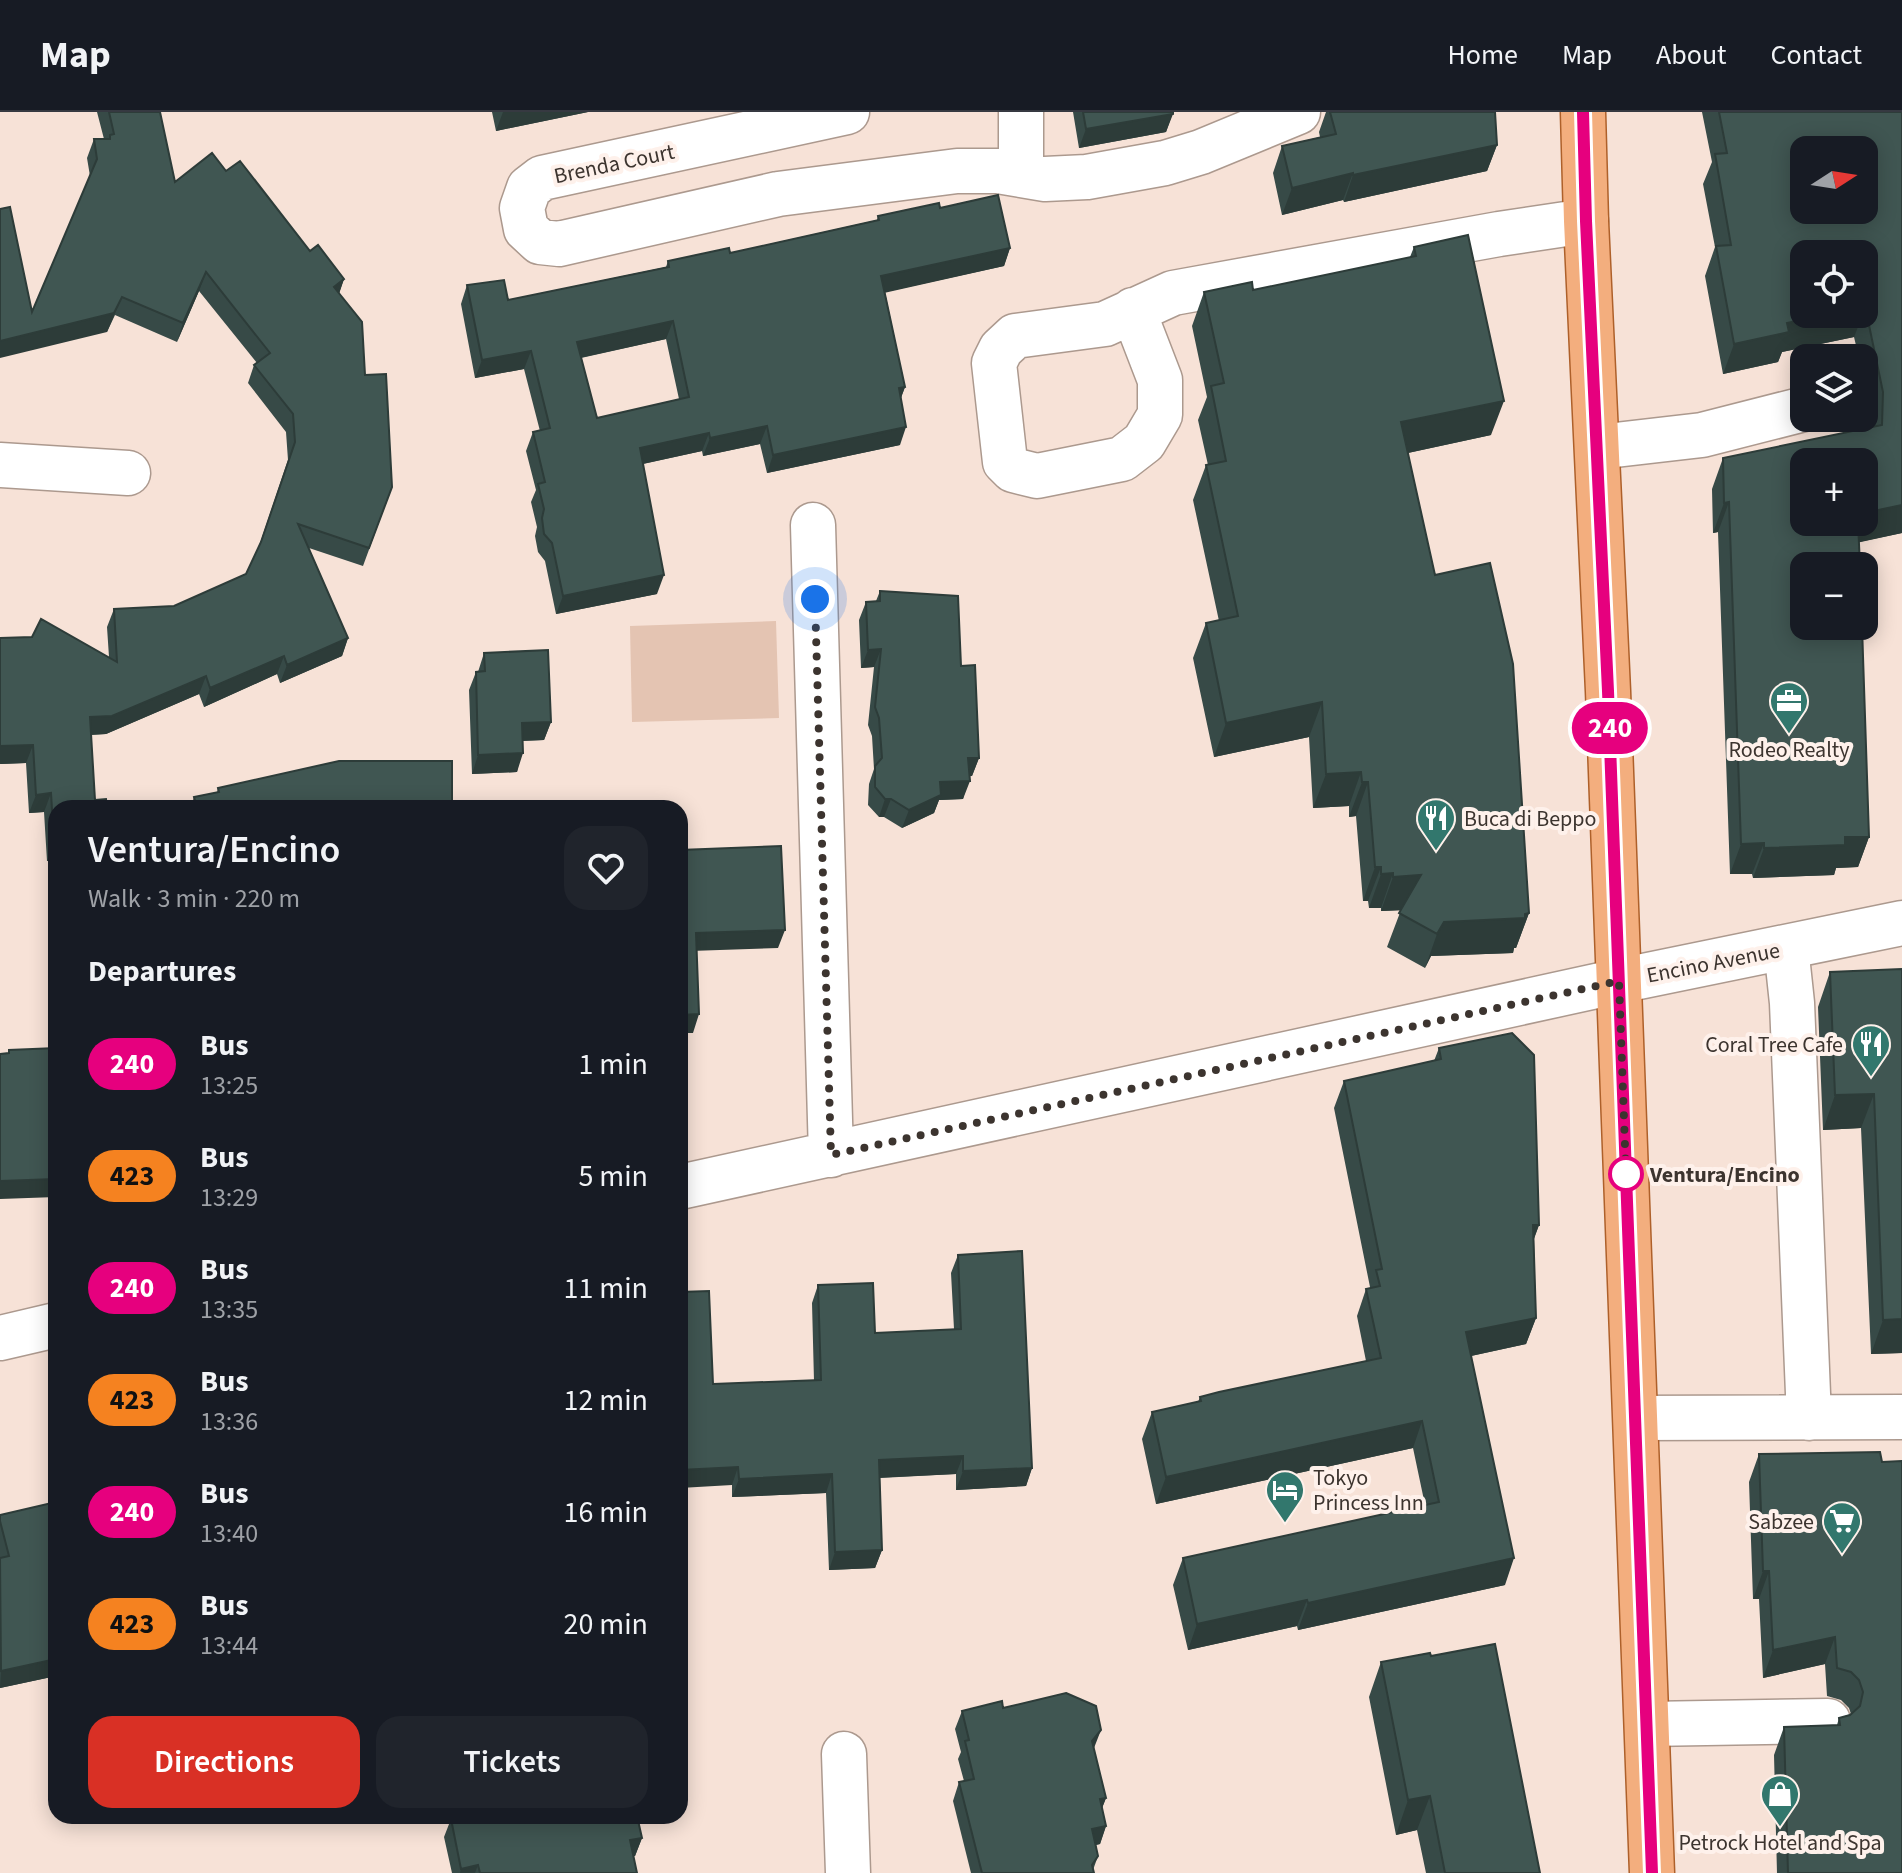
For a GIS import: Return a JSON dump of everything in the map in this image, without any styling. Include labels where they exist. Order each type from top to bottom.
[{"type":"main road","points":[[1583,112],[1652,1873]]},
{"type":"street","name":"Brenda Court","points":[[847,112],[542,178],[529,188],[522,208],[526,229],[540,242],[559,244],[778,194],[957,171],[1021,173],[1045,179],[1087,177],[1165,163],[1201,152],[1298,112]]},
{"type":"street","points":[[1021,112],[1021,173]]},
{"type":"street","points":[[766,130],[778,194]]},
{"type":"street","points":[[1133,310],[1173,293],[1586,221]]},
{"type":"street","points":[[1598,447],[1702,435],[1790,413]]},
{"type":"street","points":[[0,465],[128,473]]},
{"type":"street","points":[[813,525],[831,1155]]},
{"type":"street","name":"Encino Avenue","points":[[688,1185],[1619,981],[1902,923]]},
{"type":"street","points":[[1786,947],[1792,1003],[1809,1418]]},
{"type":"street","points":[[0,1338],[48,1327]]},
{"type":"street","points":[[1636,1418],[1902,1417]]},
{"type":"street","points":[[1647,1724],[1828,1721]]},
{"type":"street","points":[[844,1754],[848,1873]]},
{"type":"shaded area","points":[[776,621],[779,718],[632,722],[630,626]]},
{"type":"building","points":[[109,112],[160,112],[175,182],[212,153],[226,171],[240,161],[310,251],[318,245],[344,279],[334,287],[362,322],[365,375],[386,374],[392,487],[369,548],[298,524],[348,638],[287,665],[284,656],[210,688],[206,676],[112,716],[90,717],[95,800],[51,800],[51,793],[36,795],[33,745],[0,746],[0,638],[32,637],[41,619],[117,662],[114,609],[174,606],[246,574],[261,542],[295,442],[293,414],[254,365],[270,353],[206,272],[183,323],[122,297],[114,313],[0,341],[0,209],[10,207],[32,312],[97,159],[94,139],[110,139],[110,135],[114,134]]},
{"type":"building","points":[[1083,112],[1173,112],[1173,114],[1086,129]]},
{"type":"building","points":[[1330,112],[1495,112],[1497,145],[1292,188],[1282,146],[1336,134]]},
{"type":"building","points":[[1719,112],[1902,112],[1902,505],[1878,510],[1878,448],[1790,448],[1790,536],[1859,536],[1859,552],[1790,552],[1790,640],[1862,640],[1869,837],[1845,837],[1845,845],[1764,848],[1764,843],[1741,844],[1729,502],[1724,503],[1723,458],[1848,432],[1878,432],[1878,426],[1882,425],[1883,392],[1878,368],[1878,344],[1873,344],[1870,328],[1878,328],[1878,240],[1790,240],[1789,332],[1734,344],[1716,246],[1731,245],[1715,154],[1727,153]]},
{"type":"building","points":[[998,195],[1010,248],[881,276],[905,387],[899,388],[906,427],[773,455],[767,426],[710,438],[709,433],[640,448],[664,575],[563,596],[552,543],[544,534],[544,509],[538,484],[545,482],[533,432],[550,428],[531,351],[482,360],[467,285],[504,280],[508,300],[669,267],[668,261],[729,248],[730,253],[879,220],[878,216],[939,203],[940,208]],"holes":[[[673,321],[689,397],[597,418],[577,342]]]},
{"type":"building","points":[[1468,235],[1504,401],[1401,422],[1435,575],[1490,563],[1513,664],[1529,913],[1525,914],[1525,918],[1444,922],[1437,934],[1399,913],[1421,875],[1393,877],[1393,873],[1381,874],[1381,867],[1375,867],[1368,782],[1362,782],[1361,772],[1326,774],[1322,702],[1226,723],[1206,623],[1238,616],[1206,465],[1226,461],[1211,386],[1224,383],[1204,292],[1252,282],[1253,290],[1416,256],[1414,247]]},
{"type":"building","points":[[880,591],[958,596],[961,666],[975,665],[979,758],[968,758],[970,781],[940,782],[941,795],[909,810],[891,799],[885,799],[875,787],[875,766],[882,758],[879,718],[875,707],[881,649],[868,650],[866,602],[880,601]]},
{"type":"building","points":[[548,650],[551,722],[522,723],[523,753],[478,755],[476,672],[485,671],[484,653]]},
{"type":"building","points":[[339,761],[452,761],[452,800],[195,800],[194,797],[219,792],[218,788]]},
{"type":"building","points":[[781,846],[785,930],[696,933],[699,1014],[688,1015],[688,850]]},
{"type":"building","points":[[1902,969],[1902,1319],[1883,1320],[1874,1094],[1835,1095],[1830,972]]},
{"type":"building","points":[[1512,1033],[1534,1055],[1539,1225],[1533,1225],[1536,1318],[1466,1332],[1514,1558],[1197,1624],[1183,1558],[1439,1502],[1422,1421],[1166,1477],[1152,1412],[1201,1401],[1200,1397],[1219,1392],[1381,1358],[1366,1289],[1380,1286],[1376,1270],[1382,1269],[1344,1081],[1441,1059],[1439,1048]]},
{"type":"building","points":[[48,1048],[48,1179],[0,1181],[0,1054],[9,1053],[9,1050]]},
{"type":"building","points":[[1022,1251],[1032,1468],[963,1471],[963,1456],[879,1460],[882,1550],[835,1552],[832,1474],[739,1479],[738,1467],[688,1470],[688,1292],[709,1291],[713,1384],[821,1380],[818,1285],[873,1283],[875,1333],[961,1329],[958,1255]]},
{"type":"building","points":[[1880,1452],[1882,1462],[1902,1461],[1902,1873],[1788,1873],[1784,1727],[1840,1725],[1839,1718],[1850,1715],[1860,1706],[1863,1692],[1859,1680],[1851,1672],[1837,1668],[1835,1637],[1773,1650],[1769,1571],[1763,1571],[1759,1454]]},
{"type":"building","points":[[48,1504],[48,1661],[1,1671],[0,1558],[9,1556],[0,1515]]},
{"type":"building","points":[[1495,1644],[1540,1873],[1445,1873],[1430,1796],[1408,1800],[1381,1662]]},
{"type":"building","points":[[1066,1693],[1096,1706],[1101,1730],[1092,1741],[1106,1798],[1100,1799],[1106,1826],[1092,1829],[1098,1856],[1092,1865],[1094,1873],[982,1873],[959,1782],[974,1779],[962,1711],[1002,1701],[1003,1708]]},
{"type":"building","points":[[452,1824],[639,1824],[642,1838],[630,1840],[637,1873],[480,1873],[478,1865],[461,1869]]},
{"type":"bus line","name":"240","points":[[1583,112],[1652,1873]]},
{"type":"place","name":"Rodeo Realty","points":[[1789,735]]},
{"type":"place","name":"Buca di Beppo","points":[[1436,852]]},
{"type":"place","name":"Coral Tree Cafe","points":[[1871,1078]]},
{"type":"place","name":"Ventura/Encino","points":[[1626,1174]]},
{"type":"place","name":"Tokyo Princess Inn","points":[[1285,1524]]},
{"type":"place","name":"Sabzee","points":[[1842,1555]]},
{"type":"place","name":"Petrock Hotel and Spa","points":[[1780,1828]]},
{"type":"route","points":[[815,599],[831,1155],[1619,981],[1626,1174]]}]
